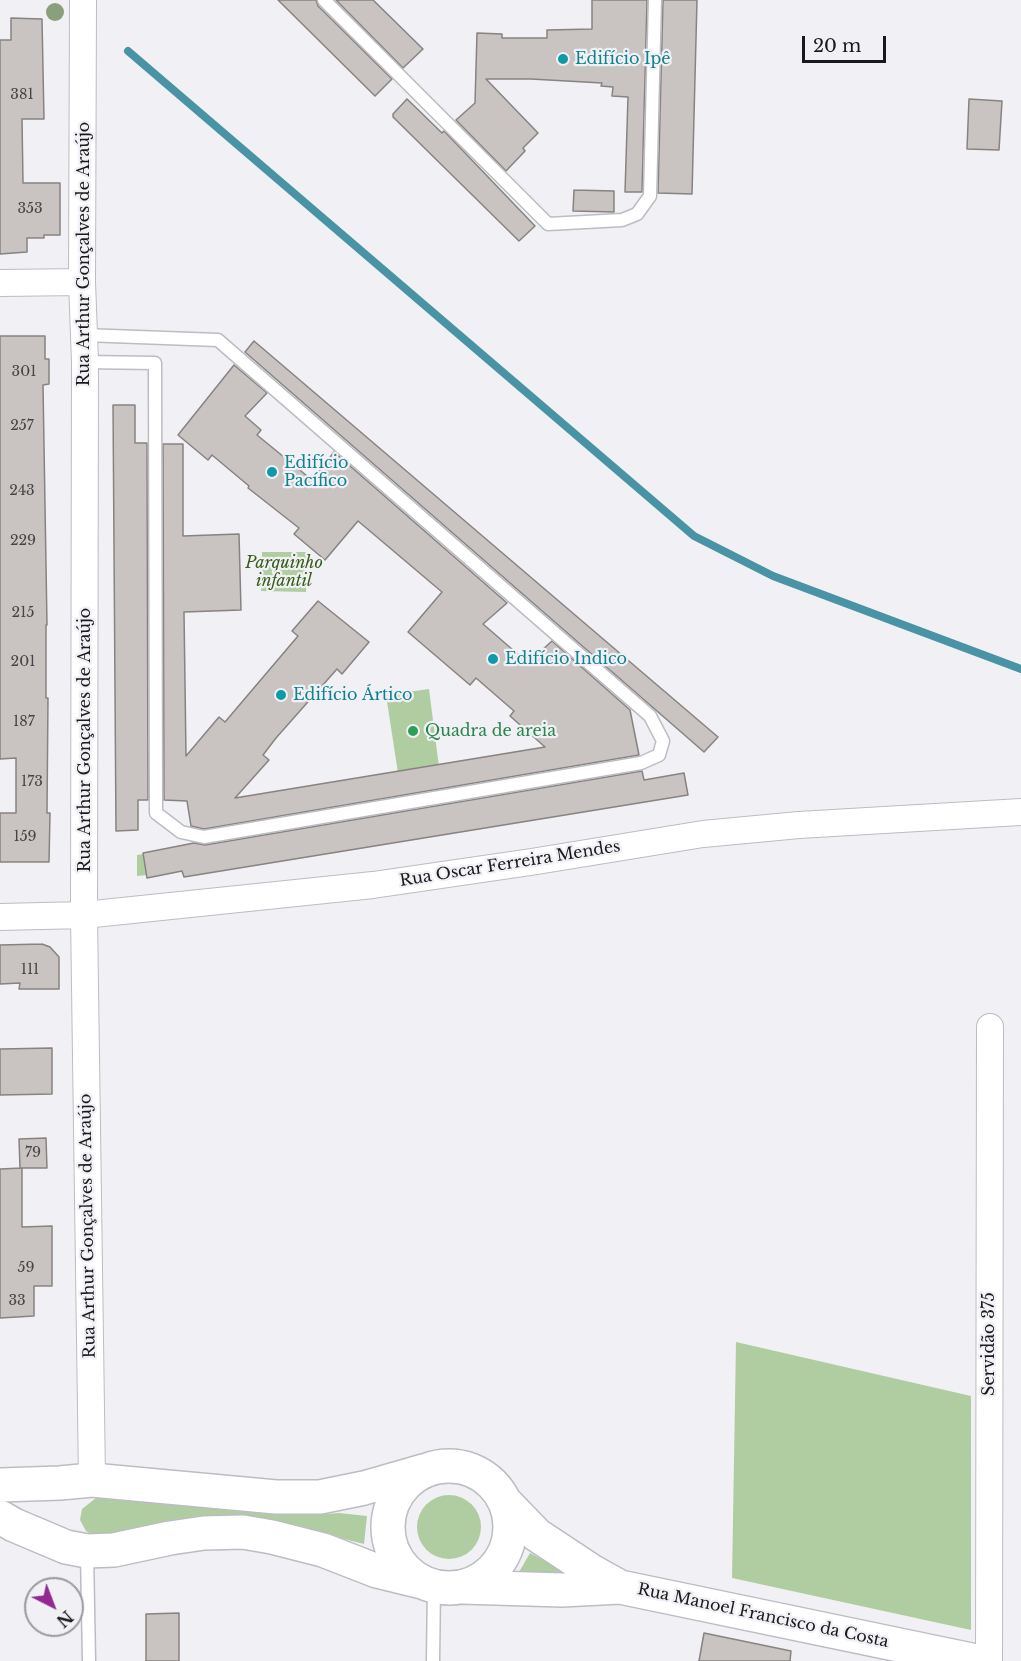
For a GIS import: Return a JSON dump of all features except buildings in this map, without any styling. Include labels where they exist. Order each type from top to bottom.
[{"type":"main road","points":[[0,1485],[92,1480],[276,1497],[320,1497],[363,1488],[423,1471],[441,1466],[460,1467],[480,1474],[496,1487],[506,1503],[511,1526],[507,1546],[497,1565],[482,1579],[439,1585],[407,1571],[395,1556],[389,1537],[389,1518],[401,1489],[423,1471]]},
{"type":"main road","points":[[51,1540],[44,1510],[49,1497],[60,1483]]},
{"type":"main road","name":"Rua Manoel Francisco da Costa","points":[[506,1503],[537,1535],[592,1572],[620,1587]]},
{"type":"main road","name":"Rua Manoel Francisco da Costa","points":[[0,1517],[66,1546],[87,1551],[114,1550],[204,1533],[243,1532],[323,1550],[377,1571],[439,1585],[562,1590],[620,1587],[976,1661]]},
{"type":"street","name":"Rua Arthur Gonçalves de Araújo","points":[[83,0],[84,915],[92,1480]]},
{"type":"street","points":[[0,283],[82,282]]},
{"type":"street","name":"Rua Oscar Ferreira Mendes","points":[[0,916],[84,915],[372,885],[703,834],[799,825],[1021,812]]},
{"type":"street","name":"Servidão 375","points":[[989,1661],[990,1027]]},
{"type":"lane","points":[[324,0],[548,224],[621,220],[637,214],[650,196],[655,0]]},
{"type":"lane","points":[[84,335],[218,340],[650,716],[663,741],[659,755],[641,763],[204,837],[181,832],[156,813],[155,363],[85,362]]},
{"type":"lane","points":[[87,1551],[88,1661]]},
{"type":"lane","points":[[433,1661],[439,1585]]},
{"type":"green space","name":"Parquinho infantil","points":[[262,552],[306,552],[306,592],[261,591]]},
{"type":"green space","name":"Quadra de areia","points":[[429,689],[439,767],[398,773],[386,695]]},
{"type":"green space","points":[[166,851],[166,873],[137,876],[137,855]]},
{"type":"green space","points":[[736,1342],[971,1396],[971,1630],[732,1578]]},
{"type":"green space","points":[[449,1495],[467,1501],[475,1509],[481,1527],[475,1545],[467,1553],[449,1559],[431,1553],[423,1545],[417,1527],[423,1509],[431,1501]]},
{"type":"green space","points":[[105,1496],[150,1497],[313,1515],[339,1513],[367,1516],[364,1544],[257,1517],[230,1515],[94,1536],[86,1531],[80,1520],[82,1509],[96,1498]]},
{"type":"green space","points":[[530,1553],[581,1580],[519,1572]]},
{"type":"waterway","points":[[128,51],[694,536],[773,576],[1021,669]]},
{"type":"place","name":"Edifício Ipê","points":[[563,59]]},
{"type":"place","name":"Edifício Pacífico","points":[[272,472]]},
{"type":"place","name":"Edifício Indico","points":[[493,659]]},
{"type":"place","name":"Edifício Ártico","points":[[281,695]]},
{"type":"place","name":"Quadra de areia","points":[[413,731]]}]
